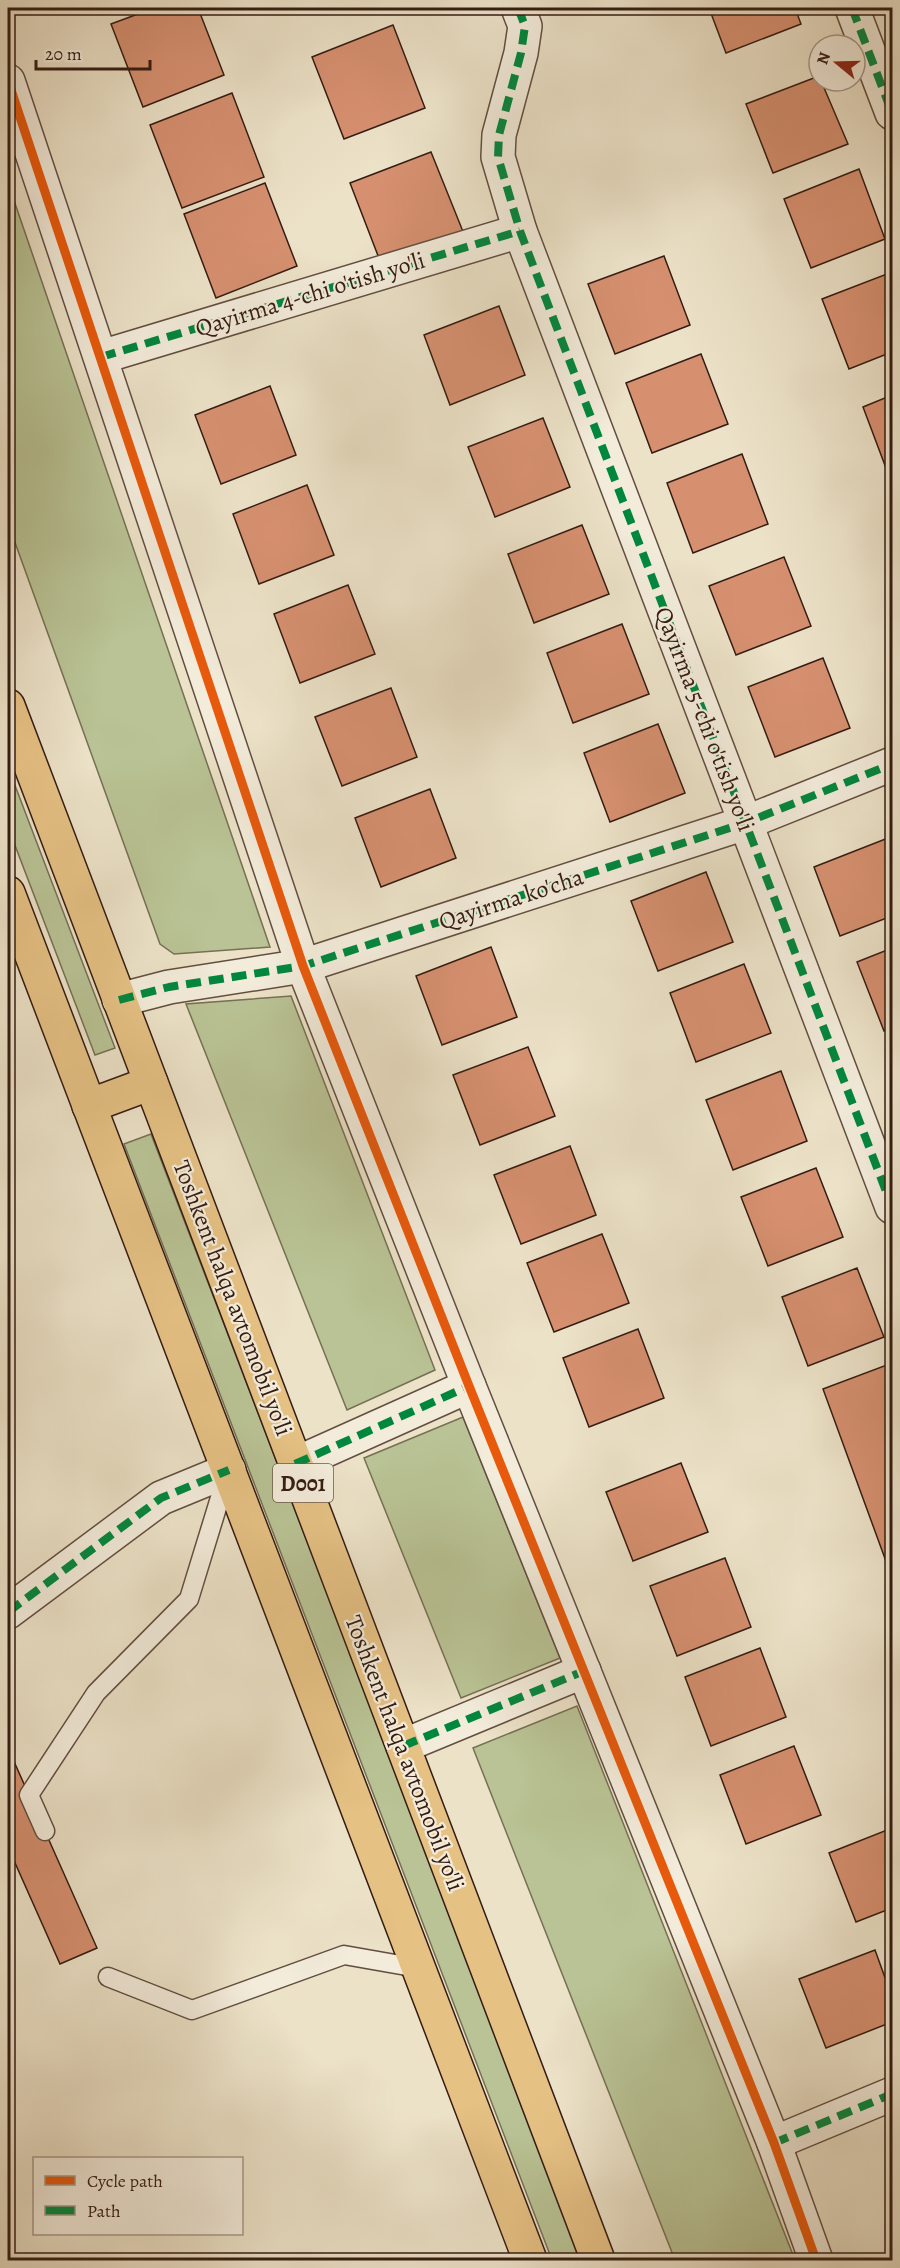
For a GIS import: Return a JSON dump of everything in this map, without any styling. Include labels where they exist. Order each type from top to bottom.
[{"type":"highway","name":"Toshkent halqa avtomobil yo'li","points":[[8,706],[598,2260]]},
{"type":"highway","name":"D001","points":[[8,893],[531,2260]]},
{"type":"highway","points":[[89,1106],[151,1083]]},
{"type":"street","name":"Qayirma 5-chi o'tish yo'li","points":[[518,8],[525,26],[521,54],[499,135],[498,158],[519,231],[892,1207]]},
{"type":"street","points":[[852,8],[892,113]]},
{"type":"street","points":[[8,81],[303,966],[469,1386],[774,2143],[816,2260]]},
{"type":"street","name":"Qayirma 4-chi o'tish yo'li","points":[[101,357],[519,231]]},
{"type":"street","name":"Qayirma ko'cha","points":[[119,1000],[169,987],[303,966],[745,823],[892,764]]},
{"type":"street","points":[[296,1464],[469,1386]]},
{"type":"street","points":[[8,1612],[161,1498],[229,1470]]},
{"type":"street","points":[[403,1746],[584,1671]]},
{"type":"street","points":[[774,2143],[892,2094]]},
{"type":"lane","points":[[45,1831],[29,1795],[96,1693],[189,1599],[229,1470]]},
{"type":"lane","points":[[108,1977],[192,2010],[344,1955],[418,1968]]},
{"type":"green space","points":[[8,183],[270,947],[174,954],[160,944],[8,523]]},
{"type":"green space","points":[[8,767],[115,1048],[95,1055],[8,827]]},
{"type":"green space","points":[[291,996],[435,1370],[347,1410],[186,1004]]},
{"type":"green space","points":[[151,1134],[583,2260],[552,2260],[124,1144]]},
{"type":"green space","points":[[463,1417],[560,1658],[461,1698],[364,1458]]},
{"type":"green space","points":[[577,1706],[795,2260],[675,2260],[473,1748]]},
{"type":"building","points":[[154,8],[198,8],[224,75],[143,107],[111,24]]},
{"type":"building","points":[[709,8],[795,8],[801,24],[726,53]]},
{"type":"building","points":[[393,25],[425,108],[344,139],[312,57]]},
{"type":"building","points":[[807,81],[807,93],[826,93],[848,144],[773,173],[746,104]]},
{"type":"building","points":[[232,93],[264,177],[182,208],[150,125]]},
{"type":"building","points":[[431,152],[464,234],[382,266],[350,183]]},
{"type":"building","points":[[859,169],[885,239],[811,268],[784,199]]},
{"type":"building","points":[[265,183],[297,266],[216,298],[184,214]]},
{"type":"building","points":[[664,256],[690,325],[615,354],[588,284]]},
{"type":"building","points":[[892,272],[892,352],[849,369],[822,299]]},
{"type":"building","points":[[499,306],[525,375],[450,405],[424,335]]},
{"type":"building","points":[[701,354],[728,424],[652,453],[626,383]]},
{"type":"building","points":[[270,386],[296,455],[221,484],[195,415]]},
{"type":"building","points":[[892,395],[892,474],[889,476],[863,407]]},
{"type":"building","points":[[543,418],[570,487],[495,517],[468,447]]},
{"type":"building","points":[[742,454],[768,524],[693,553],[667,483]]},
{"type":"building","points":[[307,485],[334,555],[259,584],[233,514]]},
{"type":"building","points":[[582,525],[609,594],[534,623],[508,554]]},
{"type":"building","points":[[784,557],[811,626],[736,655],[709,586]]},
{"type":"building","points":[[348,585],[375,654],[300,683],[274,614]]},
{"type":"building","points":[[622,624],[649,694],[573,723],[547,653]]},
{"type":"building","points":[[823,658],[850,728],[775,757],[748,687]]},
{"type":"building","points":[[391,688],[417,757],[342,786],[315,717]]},
{"type":"building","points":[[658,724],[685,793],[610,822],[584,753]]},
{"type":"building","points":[[430,789],[456,858],[381,887],[355,818]]},
{"type":"building","points":[[888,838],[892,849],[892,916],[840,936],[814,867]]},
{"type":"building","points":[[706,872],[733,942],[658,971],[631,901]]},
{"type":"building","points":[[491,947],[517,1017],[442,1045],[416,976]]},
{"type":"building","points":[[892,948],[892,1027],[884,1031],[857,962]]},
{"type":"building","points":[[744,964],[771,1033],[696,1062],[670,993]]},
{"type":"building","points":[[528,1047],[555,1116],[480,1145],[453,1075]]},
{"type":"building","points":[[781,1071],[807,1141],[733,1170],[706,1100]]},
{"type":"building","points":[[570,1146],[596,1215],[521,1244],[494,1175]]},
{"type":"building","points":[[816,1168],[843,1237],[768,1266],[741,1197]]},
{"type":"building","points":[[602,1234],[629,1303],[554,1332],[527,1263]]},
{"type":"building","points":[[857,1268],[884,1337],[808,1366],[782,1297]]},
{"type":"building","points":[[638,1329],[664,1398],[589,1427],[563,1358]]},
{"type":"building","points":[[892,1363],[892,1562],[887,1564],[823,1389]]},
{"type":"building","points":[[681,1463],[708,1532],[633,1561],[606,1492]]},
{"type":"building","points":[[725,1558],[751,1627],[677,1656],[650,1586]]},
{"type":"building","points":[[760,1648],[786,1717],[711,1746],[685,1677]]},
{"type":"building","points":[[794,1746],[821,1815],[746,1844],[720,1775]]},
{"type":"building","points":[[8,1748],[97,1948],[60,1964],[8,1847]]},
{"type":"building","points":[[892,1828],[892,1908],[856,1922],[829,1853]]},
{"type":"building","points":[[875,1950],[892,1997],[892,2022],[826,2048],[799,1979]]},
{"type":"marked path","points":[[518,8],[525,26],[521,53],[499,135],[498,157],[520,231],[892,1207]]},
{"type":"marked path","points":[[852,8],[892,113]]},
{"type":"marked path","points":[[101,357],[520,231]]},
{"type":"marked path","points":[[119,1000],[169,987],[303,966],[745,823],[892,764]]},
{"type":"marked path","points":[[295,1464],[469,1386]]},
{"type":"marked path","points":[[8,1612],[161,1498],[229,1470]]},
{"type":"marked path","points":[[403,1746],[584,1671]]},
{"type":"marked path","points":[[774,2143],[892,2094]]},
{"type":"cycle path","points":[[8,81],[303,966],[469,1386],[774,2143],[816,2260]]}]
